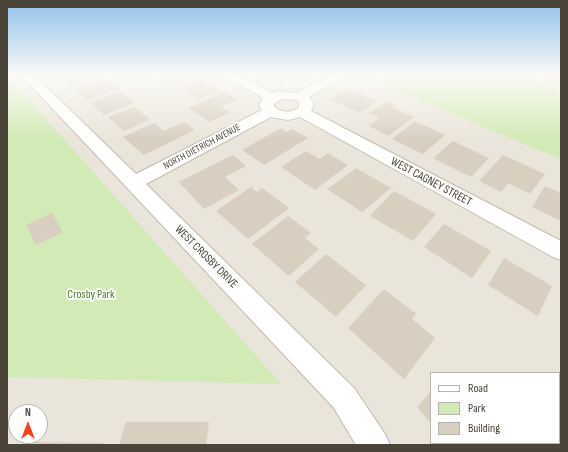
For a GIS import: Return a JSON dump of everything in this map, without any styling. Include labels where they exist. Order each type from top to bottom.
[{"type":"street","name":"WEST CROSBY DRIVE","points":[[49,97],[344,398],[374,445]]},
{"type":"street","points":[[260,97],[271,105],[280,115],[288,116],[309,97]]},
{"type":"street","name":"NORTH DIETRICH AVENUE","points":[[133,183],[271,105],[281,97]]},
{"type":"street","name":"NORTH DIETRICH AVENUE","points":[[290,97],[300,104]]},
{"type":"street","name":"WEST CAGNEY STREET","points":[[300,104],[561,251]]},
{"type":"shaded area","points":[[7,97],[561,97],[561,445],[7,445]]},
{"type":"green space","name":"Crosby Park","points":[[7,97],[27,97],[281,384],[7,377]]},
{"type":"green space","points":[[411,97],[561,97],[561,159]]},
{"type":"building","points":[[84,97],[95,97],[87,100]]},
{"type":"building","points":[[105,97],[128,97],[135,103],[104,115],[90,103]]},
{"type":"building","points":[[213,97],[233,97],[237,99],[221,107],[230,112],[210,122],[188,108]]},
{"type":"building","points":[[332,97],[367,97],[377,101],[360,113],[329,99]]},
{"type":"building","points":[[387,101],[396,105],[392,107],[414,117],[388,136],[369,126],[380,118],[369,113]]},
{"type":"building","points":[[134,107],[150,119],[124,131],[108,117]]},
{"type":"building","points":[[415,121],[445,135],[423,154],[392,139]]},
{"type":"building","points":[[184,122],[195,130],[144,155],[123,137],[154,123],[164,131]]},
{"type":"building","points":[[281,128],[286,132],[292,129],[308,138],[264,165],[242,150]]},
{"type":"building","points":[[453,141],[489,158],[471,177],[433,158]]},
{"type":"building","points":[[306,151],[320,159],[328,153],[348,165],[315,190],[281,167]]},
{"type":"building","points":[[233,155],[246,166],[225,177],[239,190],[204,209],[179,182]]},
{"type":"building","points":[[503,155],[545,174],[530,194],[508,183],[501,192],[479,181]]},
{"type":"building","points":[[356,168],[391,188],[362,212],[327,189]]},
{"type":"building","points":[[545,186],[561,193],[561,221],[532,207]]},
{"type":"building","points":[[251,187],[257,192],[262,188],[289,208],[248,239],[216,211]]},
{"type":"building","points":[[394,191],[436,214],[413,241],[370,216]]},
{"type":"building","points":[[52,213],[63,232],[36,245],[26,225]]},
{"type":"building","points":[[288,216],[311,233],[305,238],[319,249],[289,276],[252,244]]},
{"type":"building","points":[[444,224],[491,251],[472,278],[424,247]]},
{"type":"building","points":[[326,254],[366,285],[336,317],[295,282]]},
{"type":"building","points":[[504,258],[552,286],[538,316],[488,285]]},
{"type":"building","points":[[384,289],[416,314],[412,319],[435,338],[404,379],[348,328]]},
{"type":"building","points":[[430,392],[430,422],[417,407]]},
{"type":"building","points":[[126,422],[209,422],[206,445],[119,445]]},
{"type":"building","points":[[48,442],[105,443],[104,445],[32,445],[48,444]]},
{"type":"building","points":[[450,444],[492,444],[492,445]]}]
